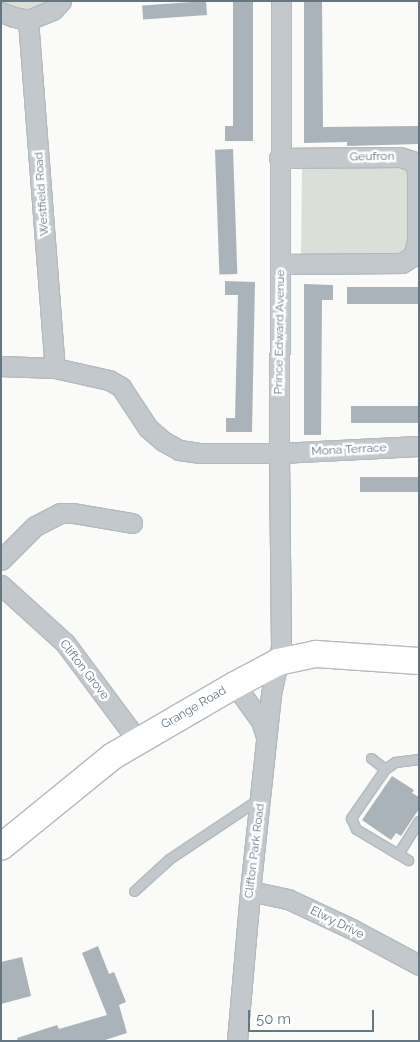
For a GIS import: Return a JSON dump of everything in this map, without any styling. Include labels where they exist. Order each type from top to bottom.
[{"type":"main road","name":"Grange Road","points":[[1,847],[113,756],[278,662],[316,654],[419,661]]},
{"type":"street","points":[[1,12],[28,20],[53,10],[60,1]]},
{"type":"street","name":"Prince Edward Avenue","points":[[278,662],[281,647],[279,453],[281,264],[279,158],[281,1]]},
{"type":"street","name":"Westfield Road","points":[[28,20],[55,368]]},
{"type":"street","name":"Geufron","points":[[279,158],[400,156],[412,161],[417,170],[418,212],[417,241],[413,256],[402,263],[281,264]]},
{"type":"street","name":"Mona Terrace","points":[[1,366],[55,368],[109,380],[121,387],[148,428],[162,441],[179,450],[201,453],[279,453],[419,446]]},
{"type":"street","points":[[1,560],[35,526],[60,513],[73,513],[132,523]]},
{"type":"street","name":"Clifton Grove","points":[[1,585],[65,643],[138,741]]},
{"type":"street","name":"Clifton Park Road","points":[[237,1041],[266,737],[271,694],[278,662]]},
{"type":"street","points":[[235,685],[260,721],[266,737]]},
{"type":"street","name":"Elwy Drive","points":[[250,891],[288,899],[419,965]]},
{"type":"lane","points":[[371,758],[385,769]]},
{"type":"lane","points":[[408,860],[356,829],[352,824],[351,818],[385,769],[395,762],[419,759]]},
{"type":"lane","points":[[134,890],[169,859],[261,798]]},
{"type":"lane","points":[[398,854],[419,821]]},
{"type":"shaded area","points":[[4,1],[52,1],[27,13],[5,4]]},
{"type":"shaded area","points":[[302,166],[401,166],[410,177],[409,251],[398,258],[301,258]]},
{"type":"building","points":[[206,1],[207,15],[143,19],[142,5]]},
{"type":"building","points":[[233,1],[253,1],[253,141],[225,141],[225,126],[233,126]]},
{"type":"building","points":[[304,1],[322,1],[323,127],[419,126],[419,144],[347,146],[347,142],[304,143]]},
{"type":"building","points":[[233,149],[237,274],[219,275],[215,150]]},
{"type":"building","points":[[225,281],[255,282],[252,432],[226,432],[226,418],[235,418],[238,295],[225,295]]},
{"type":"building","points":[[304,284],[333,285],[333,300],[322,300],[321,435],[304,435]]},
{"type":"building","points":[[347,287],[419,287],[419,304],[347,304]]},
{"type":"building","points":[[351,406],[419,406],[419,423],[351,423]]},
{"type":"building","points":[[360,477],[419,477],[419,492],[360,492]]},
{"type":"building","points":[[392,776],[414,790],[412,793],[419,797],[419,809],[401,836],[396,833],[391,840],[362,820]]},
{"type":"building","points":[[98,946],[109,974],[114,972],[126,1002],[119,1005],[127,1033],[102,1041],[18,1041],[17,1038],[57,1025],[59,1029],[107,1015],[82,953]]},
{"type":"building","points":[[22,957],[31,996],[1,1004],[1,962]]}]
